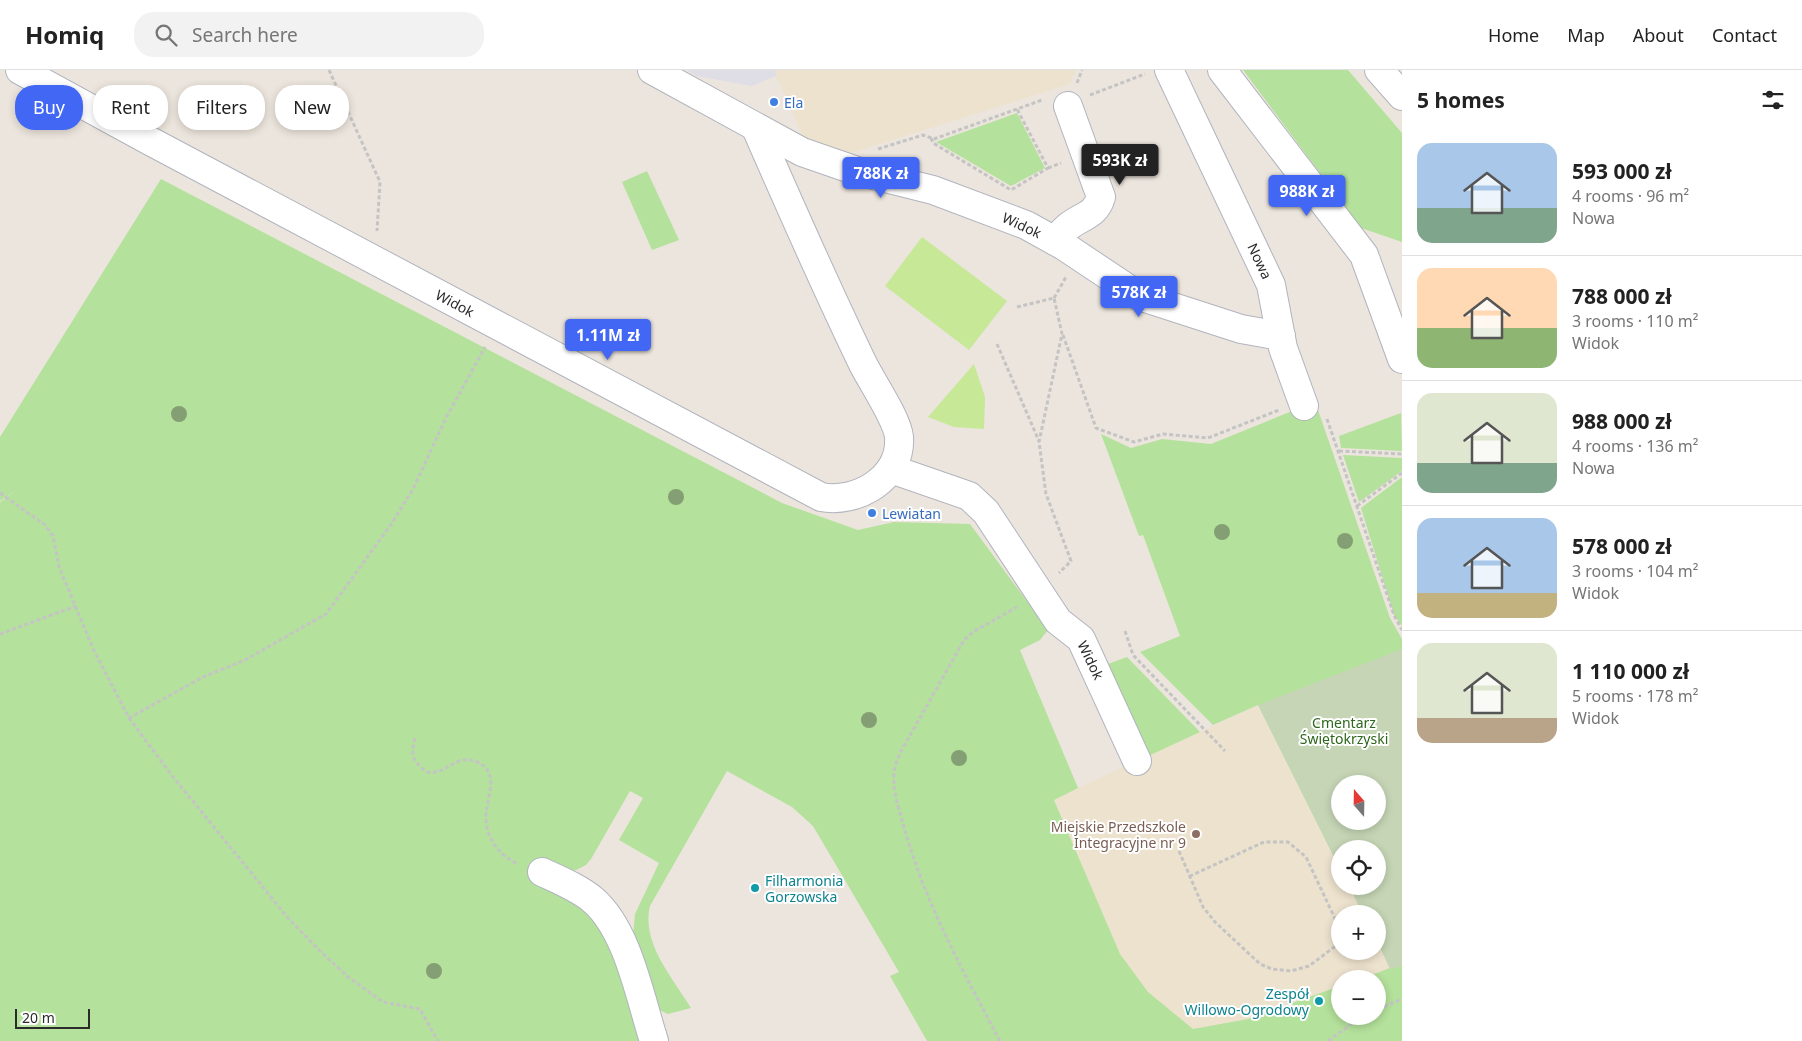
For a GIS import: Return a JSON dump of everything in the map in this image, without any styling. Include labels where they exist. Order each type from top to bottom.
[{"type":"street","name":"Widok","points":[[21,70],[150,141],[821,497],[838,499],[857,494],[875,484],[891,469],[970,496],[978,503],[1029,599],[1081,639],[1137,761]]},
{"type":"street","name":"Widok","points":[[652,70],[802,152],[857,171],[933,190],[975,204],[1026,225],[1055,240],[1140,296],[1241,329],[1281,336]]},
{"type":"street","name":"Nowa","points":[[1169,70],[1271,285],[1281,336],[1304,406]]},
{"type":"street","points":[[1222,70],[1364,255],[1402,359]]},
{"type":"street","points":[[1380,70],[1402,96]]},
{"type":"street","points":[[1055,240],[1069,226],[1093,212],[1098,206],[1101,197],[1059,102]]},
{"type":"street","points":[[756,128],[859,355],[897,428],[898,450],[891,469]]},
{"type":"street","points":[[542,872],[582,892],[605,912],[617,932],[628,959],[654,1041]]},
{"type":"path","points":[[329,70],[380,182],[376,239]]},
{"type":"path","points":[[1059,102],[1082,70]]},
{"type":"path","points":[[923,135],[934,139],[1018,109],[1059,102],[1142,76]]},
{"type":"path","points":[[1018,109],[1048,168]]},
{"type":"path","points":[[931,138],[933,143],[1011,190],[1048,168],[1055,166]]},
{"type":"path","points":[[1017,307],[1054,298],[1062,334],[1096,428],[1134,442],[1163,434],[1208,438],[1249,422]]},
{"type":"path","points":[[1040,442],[1062,334]]},
{"type":"path","points":[[997,344],[1040,442],[1046,494],[1071,561],[1029,599],[973,632],[964,640],[900,753],[894,776],[898,808],[911,854],[926,896],[948,944],[1000,1041]]},
{"type":"path","points":[[129,718],[201,678],[245,660],[326,614],[390,526],[413,489],[445,420],[484,348]]},
{"type":"path","points":[[1333,435],[1395,618],[1402,630]]},
{"type":"path","points":[[1339,451],[1402,454]]},
{"type":"path","points":[[1357,506],[1402,473]]},
{"type":"path","points":[[0,493],[45,525],[53,536],[59,566],[94,651],[129,718],[173,777],[303,934],[348,977],[383,1002],[420,1009],[438,1041]]},
{"type":"path","points":[[0,634],[76,606]]},
{"type":"path","points":[[1125,631],[1133,654],[1225,751]]},
{"type":"path","points":[[414,738],[413,759],[427,772],[442,772],[463,760],[475,762],[486,769],[492,785],[486,814],[492,839],[499,852],[508,859],[542,872]]},
{"type":"path","points":[[1179,851],[1203,907],[1215,922],[1260,964],[1272,969],[1291,971],[1310,966],[1337,945],[1339,939],[1338,925],[1306,857],[1299,848],[1288,842],[1264,842],[1190,876]]},
{"type":"path","points":[[1386,1006],[1402,999]]},
{"type":"path","points":[[1328,1041],[1350,1025]]},
{"type":"shaded area","points":[[687,70],[776,70],[776,76],[752,86],[697,76]]},
{"type":"shaded area","points":[[776,70],[1076,70],[1070,84],[848,154],[804,139],[776,76]]},
{"type":"shaded area","name":"Miejskie Przedszkole Integracyjne nr 9","points":[[1258,705],[1331,851],[1331,895],[1354,895],[1358,905],[1331,905],[1331,960],[1386,960],[1390,969],[1331,970],[1331,989],[1248,1019],[1192,1029],[1148,992],[1120,954],[1054,799]]},
{"type":"green space","points":[[1243,70],[1348,70],[1402,133],[1402,242],[1361,228]]},
{"type":"green space","points":[[1017,113],[1045,168],[1011,186],[936,142]]},
{"type":"green space","points":[[647,171],[679,240],[652,250],[622,182]]},
{"type":"green space","points":[[161,179],[782,503],[858,530],[894,522],[970,524],[1048,630],[1040,640],[1020,650],[1078,788],[1054,800],[1120,954],[1148,992],[1193,1029],[1248,1019],[1331,989],[1331,1025],[1386,1025],[1385,970],[1390,968],[1386,960],[1386,905],[1358,905],[1354,895],[1386,895],[1386,840],[1331,840],[1331,851],[1258,705],[1213,725],[1140,652],[1180,636],[1143,535],[1139,536],[1101,434],[1131,448],[1162,439],[1211,444],[1297,409],[1301,417],[1318,410],[1390,618],[1402,639],[1402,1041],[927,1041],[890,976],[899,972],[813,826],[792,807],[727,771],[650,906],[648,920],[654,947],[660,960],[691,1008],[668,1014],[657,1009],[633,935],[635,914],[659,863],[619,840],[643,798],[630,791],[591,859],[586,865],[572,872],[569,897],[593,920],[609,942],[641,1041],[0,1041],[0,502],[17,490],[0,501],[0,437]]},
{"type":"green space","points":[[922,237],[1007,301],[969,350],[885,286]]},
{"type":"green space","points":[[974,364],[985,397],[984,429],[954,427],[928,417]]},
{"type":"green space","points":[[1401,413],[1402,451],[1341,448],[1339,436]]},
{"type":"green space","points":[[1343,455],[1402,458],[1402,471],[1359,502]]},
{"type":"green space","points":[[1402,477],[1402,626],[1394,615],[1361,508]]},
{"type":"green space","name":"Cmentarz Świętokrzyski","points":[[1402,649],[1402,966],[1390,969],[1386,960],[1386,905],[1358,905],[1354,895],[1386,895],[1386,840],[1331,840],[1331,851],[1258,705]]},
{"type":"green space","points":[[1127,657],[1200,732],[1144,758],[1108,681],[1108,664]]},
{"type":"place","name":"Ela","points":[[774,102]]},
{"type":"place","name":"Lewiatan","points":[[872,513]]},
{"type":"place","name":"Miejskie Przedszkole Integracyjne nr 9","points":[[1196,834]]},
{"type":"place","name":"Filharmonia Gorzowska","points":[[755,888]]},
{"type":"place","name":"Zespół Willowo-Ogrodowy","points":[[1319,1001]]}]
